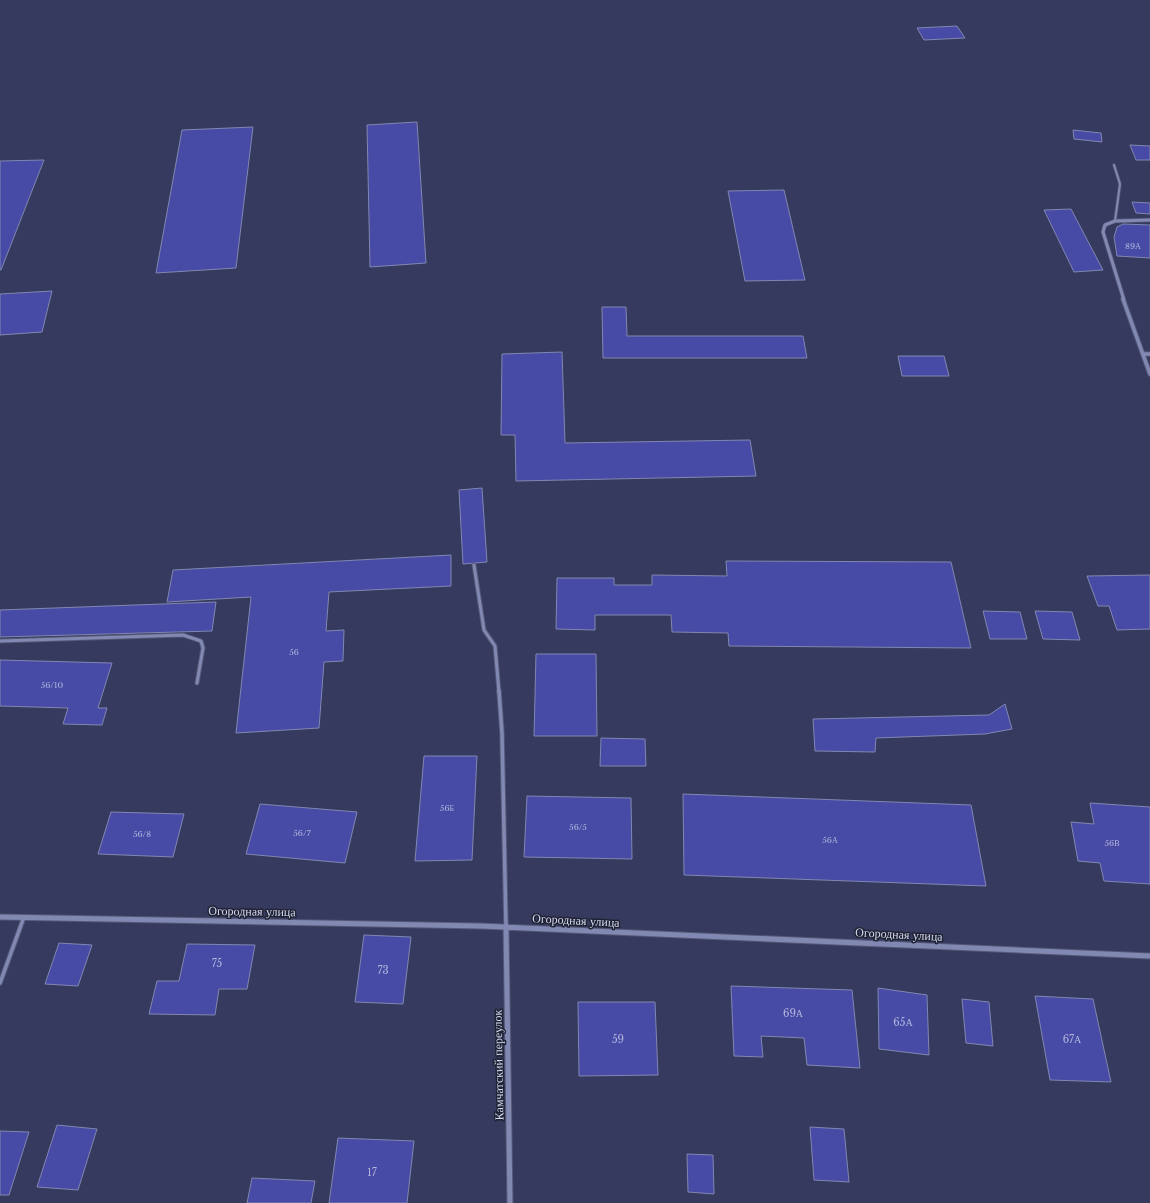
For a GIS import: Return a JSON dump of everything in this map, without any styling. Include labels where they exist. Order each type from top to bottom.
[{"type":"street","points":[[1150,220],[1115,220],[1105,225],[1103,232],[1120,290],[1150,374]]},
{"type":"street","points":[[1143,354],[1150,354]]},
{"type":"street","name":"Огородная улица","points":[[0,917],[506,926],[1150,956]]},
{"type":"street","name":"Камчатский переулок","points":[[506,926],[510,1203]]},
{"type":"lane","points":[[1114,165],[1120,184],[1115,220]]},
{"type":"lane","points":[[474,565],[484,630],[495,646],[502,725],[506,926]]},
{"type":"lane","points":[[0,641],[183,635],[201,641],[204,648],[197,683]]},
{"type":"lane","points":[[0,983],[24,917]]},
{"type":"building","points":[[957,26],[965,38],[924,40],[917,28]]},
{"type":"building","points":[[417,122],[426,263],[370,267],[367,125]]},
{"type":"building","points":[[253,127],[236,268],[156,273],[182,130]]},
{"type":"building","points":[[1073,130],[1101,133],[1102,142],[1074,139]]},
{"type":"building","points":[[1130,145],[1150,146],[1150,160],[1136,160]]},
{"type":"building","points":[[44,160],[1,270],[0,270],[0,161]]},
{"type":"building","points":[[784,190],[805,280],[745,281],[728,191]]},
{"type":"building","points":[[1132,202],[1150,203],[1150,214],[1136,213]]},
{"type":"building","points":[[1071,209],[1103,270],[1074,272],[1044,210]]},
{"type":"building","points":[[1123,224],[1150,225],[1150,258],[1117,256],[1114,237],[1117,227]]},
{"type":"building","points":[[52,291],[42,332],[0,335],[0,294]]},
{"type":"building","points":[[602,307],[626,307],[627,336],[803,336],[807,358],[603,358]]},
{"type":"building","points":[[562,352],[565,443],[750,440],[756,476],[516,481],[515,435],[501,435],[502,354]]},
{"type":"building","points":[[898,356],[944,356],[949,376],[902,376]]},
{"type":"building","points":[[482,488],[487,562],[463,564],[459,490]]},
{"type":"building","points":[[451,555],[451,586],[329,592],[326,631],[344,630],[343,661],[324,662],[319,728],[236,733],[251,597],[167,602],[173,570]]},
{"type":"building","points":[[726,561],[951,562],[971,648],[729,646],[728,633],[672,632],[671,615],[595,615],[595,630],[556,629],[557,578],[614,578],[614,585],[652,585],[652,575],[727,576]]},
{"type":"building","points":[[1150,575],[1150,629],[1117,630],[1109,606],[1098,606],[1087,576]]},
{"type":"building","points":[[216,602],[212,631],[0,637],[0,610]]},
{"type":"building","points":[[983,611],[1020,612],[1027,639],[990,639]]},
{"type":"building","points":[[1035,611],[1072,612],[1080,640],[1043,639]]},
{"type":"building","points":[[536,654],[596,654],[597,736],[534,736]]},
{"type":"building","points":[[0,660],[112,663],[98,708],[107,708],[102,725],[63,724],[68,708],[0,706]]},
{"type":"building","points":[[1005,704],[1012,729],[985,734],[876,738],[875,752],[815,751],[813,719],[989,715]]},
{"type":"building","points":[[601,738],[645,739],[646,766],[600,766]]},
{"type":"building","points":[[424,756],[477,756],[472,860],[415,861]]},
{"type":"building","points":[[683,794],[971,805],[986,886],[684,875]]},
{"type":"building","points":[[527,796],[631,798],[632,859],[524,857]]},
{"type":"building","points":[[1090,803],[1150,807],[1150,884],[1104,881],[1100,863],[1078,861],[1071,822],[1094,824]]},
{"type":"building","points":[[260,804],[357,812],[345,863],[246,854]]},
{"type":"building","points":[[111,812],[184,814],[173,857],[98,854]]},
{"type":"building","points":[[364,935],[411,937],[403,1004],[355,1002]]},
{"type":"building","points":[[59,943],[92,945],[78,986],[45,984]]},
{"type":"building","points":[[187,944],[255,945],[247,989],[219,989],[215,1015],[149,1014],[157,981],[179,981]]},
{"type":"building","points":[[731,986],[852,990],[860,1068],[807,1065],[804,1038],[761,1036],[763,1057],[734,1056]]},
{"type":"building","points":[[878,988],[927,995],[929,1055],[879,1049]]},
{"type":"building","points":[[1035,996],[1093,999],[1111,1082],[1050,1080]]},
{"type":"building","points":[[962,999],[989,1002],[993,1046],[966,1043]]},
{"type":"building","points":[[578,1002],[655,1002],[658,1075],[579,1076]]},
{"type":"building","points":[[57,1125],[97,1129],[78,1190],[37,1187]]},
{"type":"building","points":[[810,1127],[844,1129],[849,1182],[814,1180]]},
{"type":"building","points":[[0,1131],[29,1132],[9,1195],[0,1195]]},
{"type":"building","points":[[338,1138],[414,1141],[407,1203],[329,1203]]},
{"type":"building","points":[[687,1154],[713,1155],[714,1194],[688,1192]]},
{"type":"building","points":[[252,1178],[315,1181],[311,1203],[247,1203]]}]
